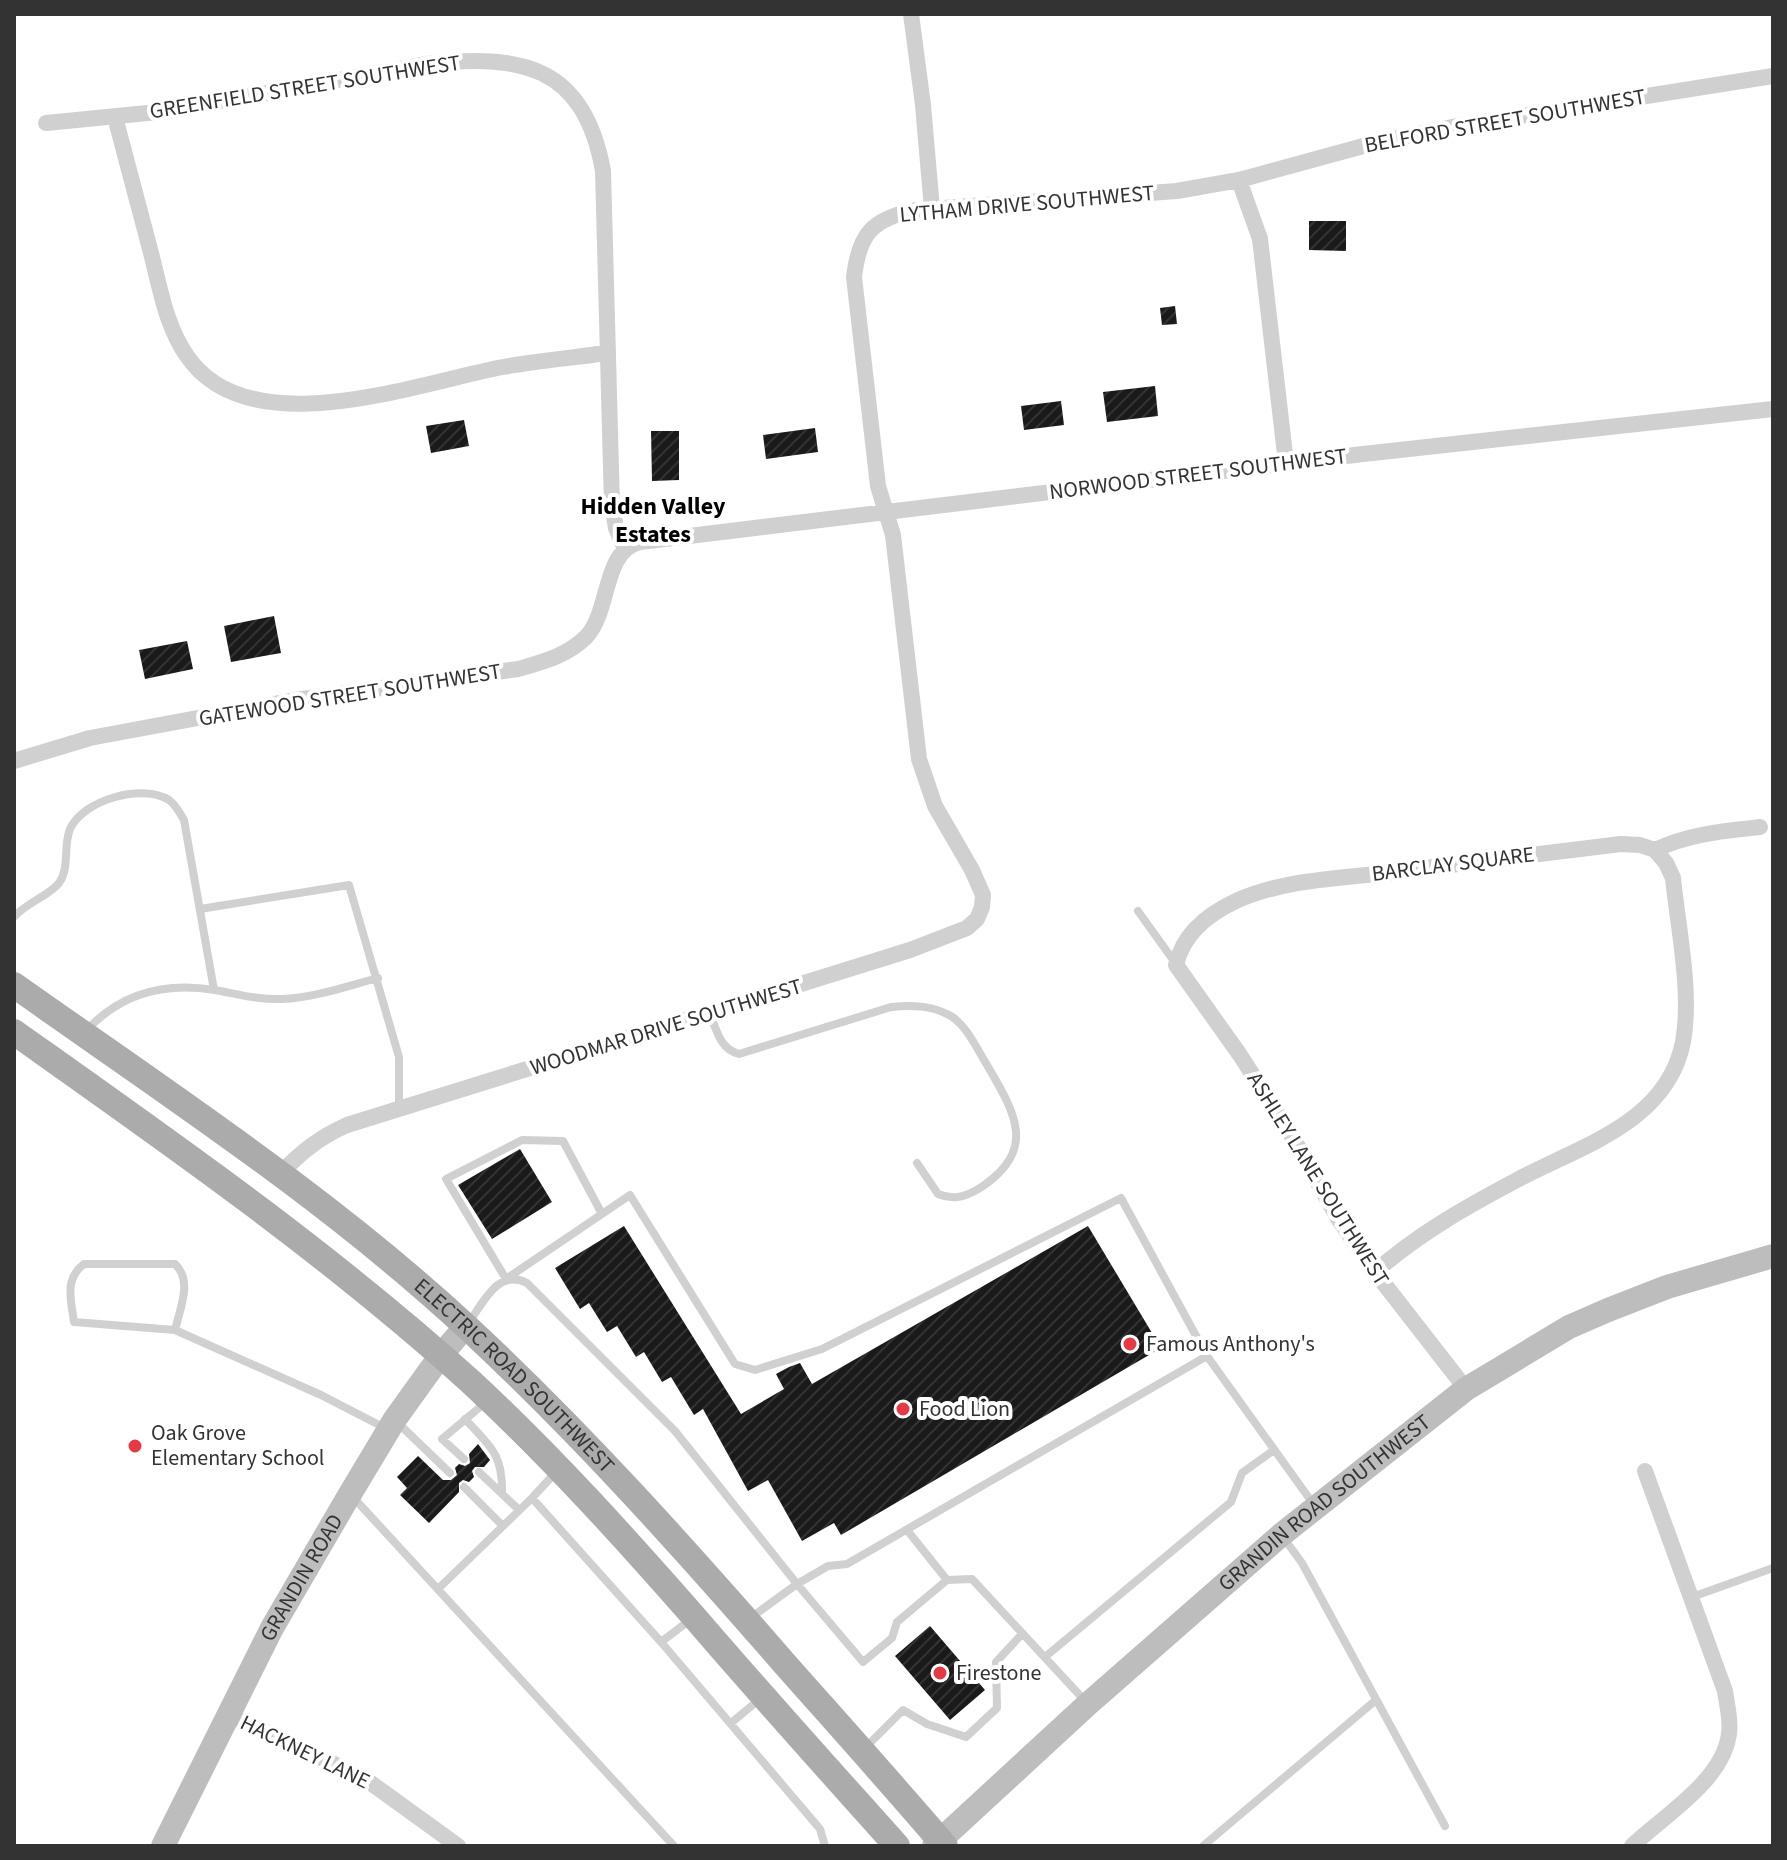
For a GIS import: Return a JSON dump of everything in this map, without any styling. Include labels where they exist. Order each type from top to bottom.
[{"type":"main road","name":"ELECTRIC ROAD SOUTHWEST","points":[[14,985],[280,1174],[376,1249],[466,1326],[560,1415],[747,1620],[939,1844]]},
{"type":"main road","name":"ELECTRIC ROAD SOUTHWEST","points":[[14,1032],[264,1209],[358,1284],[489,1399],[656,1572],[897,1846]]},
{"type":"street","points":[[911,14],[932,209]]},
{"type":"street","name":"GREENFIELD STREET SOUTHWEST","points":[[46,123],[168,111],[426,64],[466,60],[495,60],[523,65],[562,87],[578,104],[591,125],[603,171],[612,505],[616,528],[625,549]]},
{"type":"street","name":"BELFORD STREET SOUTHWEST","points":[[1239,180],[1378,142],[1444,128],[1773,76]]},
{"type":"street","points":[[115,117],[168,320],[187,357],[200,372],[220,386],[242,396],[278,403],[327,403],[505,367],[606,353]]},
{"type":"street","points":[[1239,180],[1260,239],[1286,463]]},
{"type":"street","name":"LYTHAM DRIVE SOUTHWEST","points":[[955,840],[935,806],[919,759],[893,535],[878,486],[854,277],[856,257],[869,230],[883,219],[915,210],[1177,191],[1239,180]]},
{"type":"street","name":"NORWOOD STREET SOUTHWEST","points":[[625,549],[640,542],[1286,463],[1773,409]]},
{"type":"street","name":"GATEWOOD STREET SOUTHWEST","points":[[14,761],[105,736],[295,700],[518,669],[547,661],[571,649],[593,627],[616,560],[625,549]]},
{"type":"street","name":"BARCLAY SQUARE","points":[[1176,965],[1187,937],[1207,919],[1236,901],[1263,891],[1290,885],[1621,844],[1655,850],[1700,834],[1760,827]]},
{"type":"street","name":"WOODMAR DRIVE SOUTHWEST","points":[[280,1174],[300,1153],[323,1136],[347,1125],[710,1014],[910,950],[967,928],[977,919],[983,895],[955,840]]},
{"type":"street","points":[[1375,1272],[1427,1230],[1519,1178],[1623,1126],[1644,1110],[1661,1090],[1678,1056],[1685,1020],[1673,878],[1655,850]]},
{"type":"street","name":"ASHLEY LANE SOUTHWEST","points":[[1176,965],[1240,1055],[1293,1138],[1339,1220],[1375,1272],[1466,1389]]},
{"type":"street","name":"GRANDIN ROAD SOUTHWEST","points":[[939,1844],[1088,1704],[1281,1535],[1466,1389],[1569,1327],[1608,1310],[1667,1287],[1773,1256]]},
{"type":"street","name":"GRANDIN ROAD","points":[[163,1846],[272,1628],[350,1494],[392,1424],[441,1355],[466,1326]]},
{"type":"street","points":[[1632,1846],[1673,1812],[1708,1776],[1724,1753],[1729,1735],[1725,1691],[1645,1471]]},
{"type":"street","name":"HACKNEY LANE","points":[[229,1715],[364,1778],[458,1846]]},
{"type":"lane","points":[[14,917],[22,907],[61,881],[65,867],[65,845],[77,817],[88,807],[103,800],[140,794],[157,796],[170,801],[184,820],[214,990]]},
{"type":"lane","points":[[200,909],[349,885],[399,1057],[399,1109]]},
{"type":"lane","points":[[1138,911],[1176,965]]},
{"type":"lane","points":[[83,1034],[116,1005],[159,988],[214,990],[281,1000],[306,997],[378,978]]},
{"type":"lane","points":[[710,1014],[722,1045],[739,1054],[891,1007],[928,1007],[958,1021],[1012,1108],[1017,1127],[1017,1146],[1008,1164],[994,1178],[970,1195],[956,1198],[938,1194],[917,1163]]},
{"type":"lane","points":[[506,1279],[446,1179],[522,1140],[563,1141],[602,1214]]},
{"type":"lane","points":[[466,1326],[496,1285],[630,1195],[735,1364],[755,1370],[822,1349],[1121,1198],[1207,1356],[1316,1508]]},
{"type":"lane","points":[[175,1330],[185,1282],[183,1271],[175,1264],[84,1264],[74,1271],[70,1284],[74,1322],[175,1330],[392,1424],[450,1473]]},
{"type":"lane","points":[[506,1279],[527,1283],[640,1393],[692,1450],[797,1584],[863,1662],[892,1638],[897,1622],[947,1580],[972,1579],[1088,1704]]},
{"type":"lane","points":[[747,1620],[828,1566],[847,1564],[1207,1356]]},
{"type":"lane","points":[[428,1452],[489,1399]]},
{"type":"lane","points":[[465,1419],[495,1452],[503,1471],[502,1493]]},
{"type":"lane","points":[[442,1439],[464,1459]]},
{"type":"lane","points":[[1045,1657],[1231,1502],[1242,1473],[1274,1450]]},
{"type":"lane","points":[[438,1589],[559,1469]]},
{"type":"lane","points":[[479,1472],[519,1510]]},
{"type":"lane","points":[[464,1487],[503,1526]]},
{"type":"lane","points":[[350,1494],[674,1846]]},
{"type":"lane","points":[[532,1498],[731,1723],[820,1829],[825,1846]]},
{"type":"lane","points":[[907,1530],[947,1580]]},
{"type":"lane","points":[[1281,1535],[1302,1563],[1445,1826]]},
{"type":"lane","points":[[1691,1598],[1773,1568]]},
{"type":"lane","points":[[661,1642],[694,1618]]},
{"type":"lane","points":[[862,1751],[903,1710],[927,1724],[966,1737],[997,1708],[996,1662],[1022,1634]]},
{"type":"lane","points":[[731,1723],[763,1696]]},
{"type":"lane","points":[[1203,1846],[1376,1700]]},
{"type":"building","points":[[1309,221],[1346,221],[1346,251],[1309,250]]},
{"type":"building","points":[[1175,306],[1177,324],[1162,325],[1160,308]]},
{"type":"building","points":[[1155,386],[1158,416],[1107,422],[1103,392]]},
{"type":"building","points":[[1061,401],[1064,425],[1024,430],[1021,406]]},
{"type":"building","points":[[464,420],[469,446],[431,453],[426,426]]},
{"type":"building","points":[[815,428],[818,452],[766,459],[763,435]]},
{"type":"building","points":[[651,431],[679,431],[679,480],[652,481]]},
{"type":"building","points":[[274,616],[281,653],[231,662],[224,626]]},
{"type":"building","points":[[187,641],[193,669],[145,679],[139,650]]},
{"type":"building","points":[[520,1149],[552,1202],[492,1239],[458,1185]]},
{"type":"building","points":[[624,1226],[741,1414],[784,1389],[776,1374],[800,1363],[812,1384],[1088,1226],[1161,1348],[841,1535],[834,1523],[802,1541],[768,1480],[748,1491],[703,1409],[694,1415],[671,1377],[662,1382],[644,1352],[636,1357],[617,1326],[607,1332],[589,1303],[580,1309],[555,1268]]},
{"type":"building","points":[[478,1444],[490,1460],[484,1467],[475,1467],[472,1471],[474,1477],[469,1482],[463,1480],[459,1483],[459,1492],[429,1523],[400,1495],[407,1488],[397,1477],[418,1456],[443,1480],[451,1480],[457,1475],[455,1468],[459,1464],[465,1466],[470,1463],[469,1454]]},
{"type":"building","name":"Firestone","points":[[930,1626],[985,1690],[950,1720],[895,1656]]},
{"type":"place","name":"Famous Anthony's","points":[[1130,1344]]},
{"type":"place","name":"Food Lion","points":[[903,1409]]},
{"type":"place","name":"Oak Grove Elementary School","points":[[135,1446]]},
{"type":"place","name":"Firestone","points":[[940,1673]]},
{"type":"district","name":"Hidden Valley Estates","points":[[653,520]]}]
